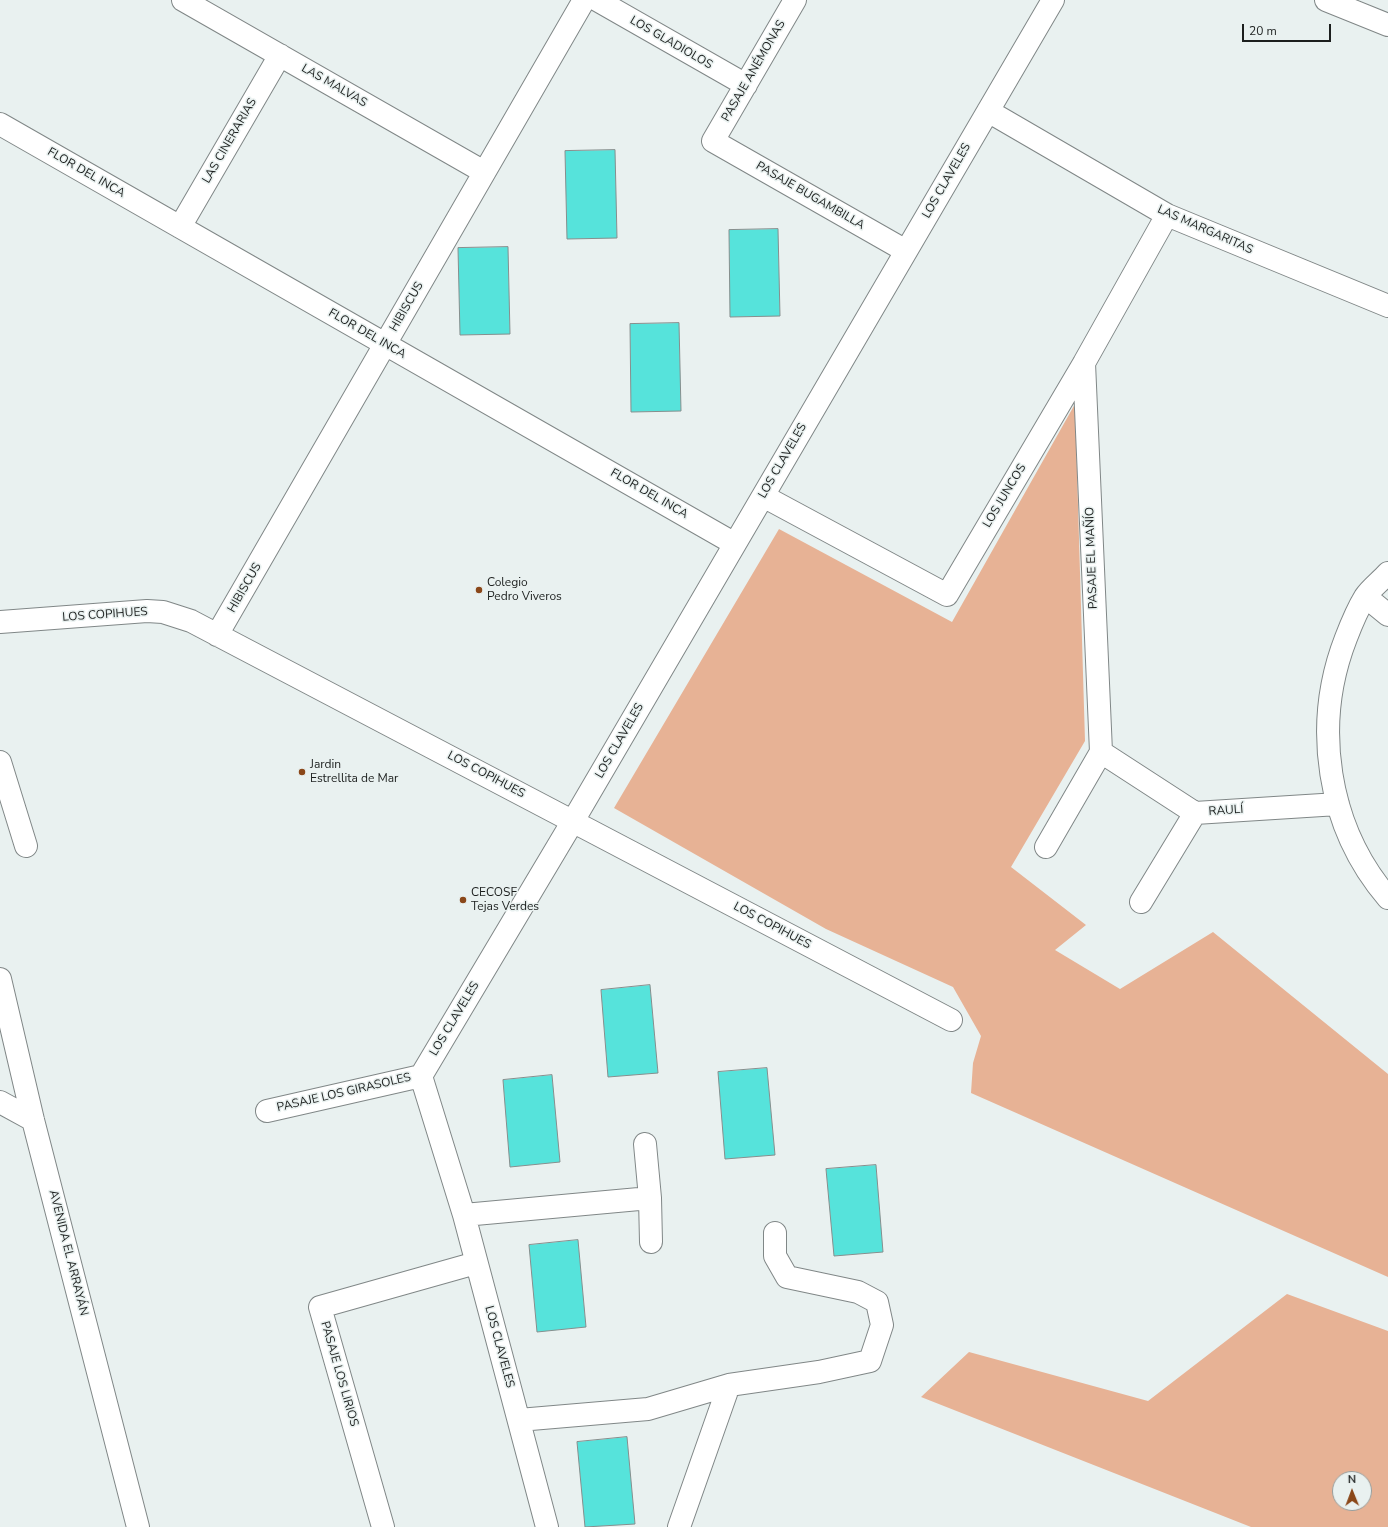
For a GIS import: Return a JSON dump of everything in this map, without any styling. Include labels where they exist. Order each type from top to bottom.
[{"type":"street","name":"LAS MALVAS","points":[[183,0],[484,172]]},
{"type":"street","name":"HIBISCUS","points":[[217,635],[584,0]]},
{"type":"street","name":"LOS GLADIOLOS","points":[[597,0],[746,85]]},
{"type":"street","name":"PASAJE ANÉMONAS","points":[[714,141],[795,0]]},
{"type":"street","name":"LOS CLAVELES","points":[[540,1525],[519,1420],[464,1215],[421,1076],[573,821],[1053,0]]},
{"type":"street","points":[[1334,2],[1388,25]]},
{"type":"street","name":"LAS CINERARIAS","points":[[180,227],[280,55]]},
{"type":"street","name":"LAS MARGARITAS","points":[[988,111],[1167,215],[1388,306]]},
{"type":"street","name":"FLOR DEL INCA","points":[[0,124],[735,544]]},
{"type":"street","name":"PASAJE BUGAMBILLA","points":[[714,141],[906,251]]},
{"type":"street","name":"LOS JUNCOS","points":[[763,496],[946,595],[1084,363],[1167,215]]},
{"type":"street","name":"PASAJE EL MAÑÍO","points":[[1084,363],[1100,752]]},
{"type":"street","points":[[1388,573],[1366,597],[1350,626],[1339,656],[1332,688],[1328,720],[1328,752],[1338,804],[1349,835],[1363,864],[1388,898]]},
{"type":"street","points":[[1366,597],[1388,615]]},
{"type":"street","name":"LOS COPIHUES","points":[[0,622],[147,611],[178,616],[573,821],[951,1020]]},
{"type":"street","points":[[1046,847],[1100,752],[1195,814]]},
{"type":"street","points":[[0,762],[26,846]]},
{"type":"street","name":"RAULÍ","points":[[1141,902],[1195,814],[1338,804]]},
{"type":"street","name":"AVENIDA EL ARRAYÁN","points":[[0,979],[33,1120],[138,1527]]},
{"type":"street","name":"PASAJE LOS GIRASOLES","points":[[267,1111],[421,1076]]},
{"type":"street","points":[[0,1102],[33,1120]]},
{"type":"street","points":[[645,1144],[650,1198],[651,1242]]},
{"type":"street","points":[[464,1215],[650,1198]]},
{"type":"street","points":[[519,1420],[648,1409],[729,1385],[819,1372],[870,1361],[882,1325],[877,1302],[858,1292],[787,1277],[775,1256],[775,1234]]},
{"type":"street","name":"PASAJE LOS LIRIOS","points":[[383,1527],[320,1307],[476,1262]]},
{"type":"street","points":[[679,1527],[729,1385]]},
{"type":"shaded area","points":[[1075,404],[1085,741],[1011,867],[1086,925],[1055,950],[1120,989],[1213,932],[1388,1074],[1388,1277],[971,1093],[973,1063],[981,1036],[953,987],[826,929],[614,808],[779,529],[952,622]]},
{"type":"shaded area","points":[[1287,1294],[1388,1331],[1388,1527],[1251,1527],[921,1397],[969,1352],[1148,1401]]},
{"type":"building","points":[[615,150],[617,238],[567,239],[565,151]]},
{"type":"building","points":[[778,229],[780,316],[730,317],[729,230]]},
{"type":"building","points":[[508,247],[510,334],[460,335],[458,248]]},
{"type":"building","points":[[679,323],[681,411],[631,412],[630,324]]},
{"type":"building","points":[[650,985],[658,1073],[608,1077],[601,990]]},
{"type":"building","points":[[767,1068],[775,1155],[725,1159],[718,1072]]},
{"type":"building","points":[[552,1075],[560,1162],[510,1167],[503,1080]]},
{"type":"building","points":[[876,1165],[883,1252],[834,1256],[826,1169]]},
{"type":"building","points":[[578,1240],[586,1327],[537,1332],[529,1245]]},
{"type":"building","points":[[627,1437],[635,1524],[585,1527],[577,1442]]},
{"type":"place","name":"Colegio Pedro Viveros","points":[[479,590]]},
{"type":"place","name":"Jardin Estrellita de Mar","points":[[302,772]]},
{"type":"place","name":"CECOSF Tejas Verdes","points":[[463,900]]}]
